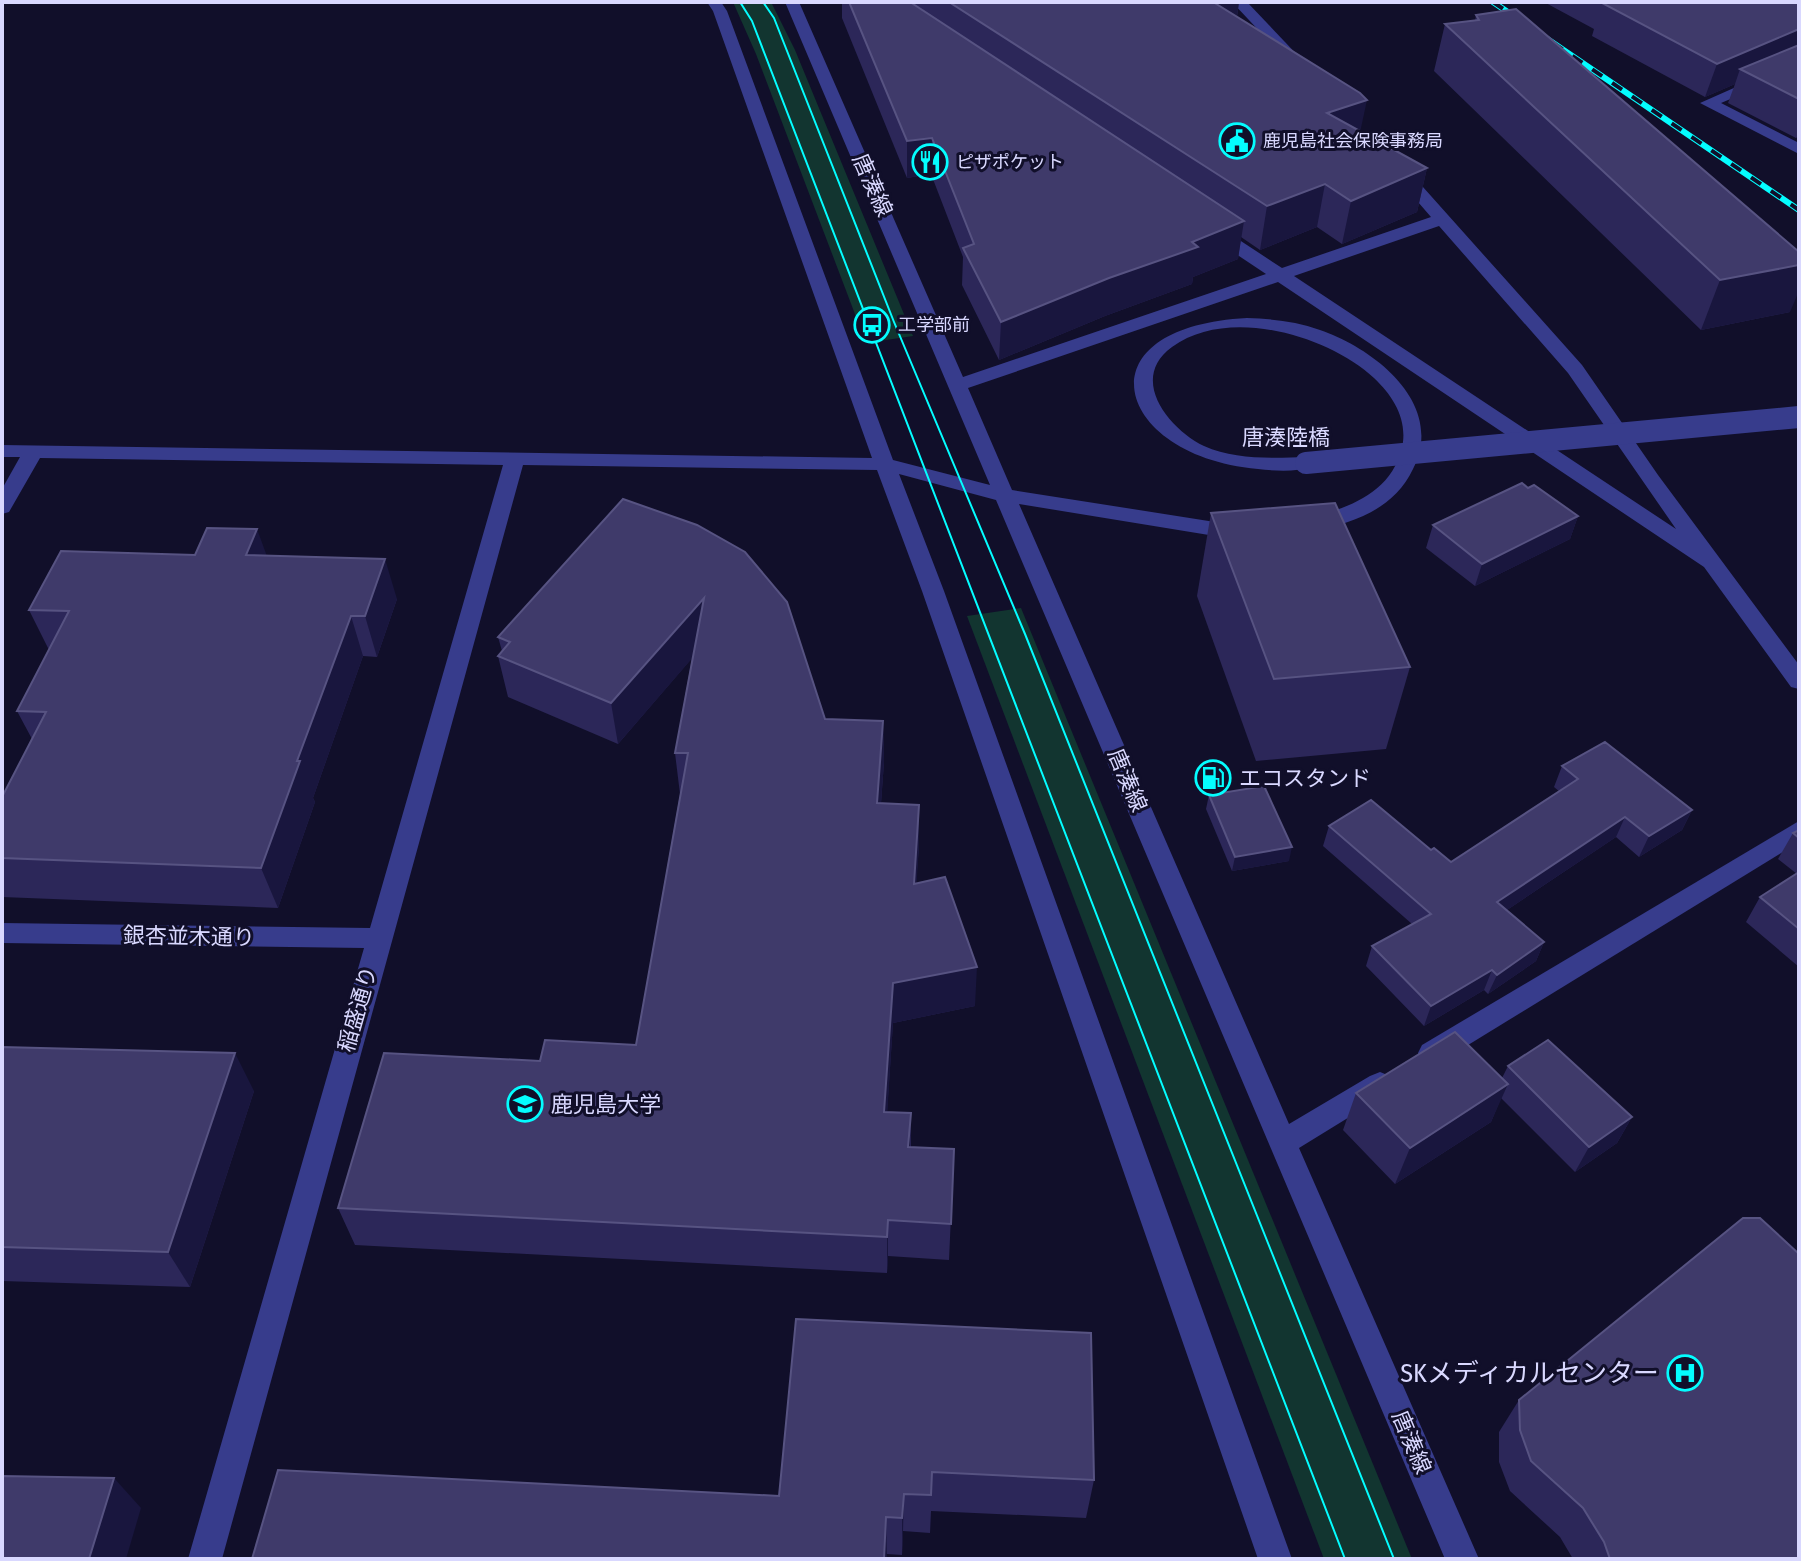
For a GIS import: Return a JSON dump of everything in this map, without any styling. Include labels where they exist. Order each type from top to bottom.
[{"type":"street","points":[[714,2],[720,11],[933,591],[1275,1559]]},
{"type":"street","name":"唐湊線","points":[[792,2],[1462,1559]]},
{"type":"street","points":[[1239,2],[1313,80]]},
{"type":"street","points":[[1799,64],[1708,103],[1799,149]]},
{"type":"street","points":[[1386,158],[1575,369],[1651,480],[1799,681]]},
{"type":"street","points":[[959,385],[1443,219]]},
{"type":"street","points":[[1201,222],[1714,564]]},
{"type":"street","name":"唐湊陸橋","points":[[1287,528],[1318,524],[1361,512],[1392,488],[1415,440],[1414,420],[1397,391],[1380,372],[1353,351],[1285,326],[1245,322],[1175,336],[1148,357],[1144,377],[1145,400],[1158,422],[1175,437],[1232,461],[1261,465],[1306,463],[1799,417]]},
{"type":"street","points":[[2,451],[885,464],[1007,496],[1215,529],[1257,530]]},
{"type":"street","points":[[2,507],[33,452]]},
{"type":"street","name":"稲盛通り","points":[[205,1559],[377,938],[514,460]]},
{"type":"street","points":[[1284,1142],[1799,830]]},
{"type":"street","name":"銀杏並木通り","points":[[2,933],[377,938]]},
{"type":"green space","points":[[733,2],[771,2],[795,50],[913,336],[866,343],[756,54]]},
{"type":"green space","points":[[1021,608],[1412,1559],[1324,1559],[967,616]]},
{"type":"building","points":[[849,2],[910,2],[1244,221],[1192,242],[1198,247],[1109,278],[1001,322],[963,248],[974,244],[932,138],[907,141]]},
{"type":"building","points":[[949,2],[1213,2],[1360,93],[1367,100],[1327,113],[1427,168],[1351,201],[1325,184],[1267,206]]},
{"type":"building","points":[[1799,2],[1799,29],[1717,64],[1602,3]]},
{"type":"building","points":[[1516,9],[1799,252],[1799,265],[1720,280],[1445,24],[1479,20],[1476,15]]},
{"type":"building","points":[[1799,45],[1799,99],[1740,69]]},
{"type":"building","points":[[1522,483],[1528,488],[1534,485],[1578,516],[1482,564],[1433,525]]},
{"type":"building","points":[[623,499],[697,525],[745,552],[787,602],[825,719],[883,721],[877,803],[919,805],[914,884],[945,877],[977,967],[893,983],[884,1112],[911,1113],[908,1147],[954,1149],[951,1224],[888,1220],[887,1237],[338,1208],[384,1053],[540,1061],[545,1040],[636,1045],[688,753],[675,753],[704,598],[611,703],[498,656],[510,642],[498,637]]},
{"type":"building","points":[[1335,503],[1410,667],[1274,679],[1211,513]]},
{"type":"building","points":[[207,528],[257,529],[246,555],[385,559],[365,616],[351,616],[261,868],[2,858],[2,797],[46,712],[17,711],[69,611],[29,610],[61,551],[195,555]]},
{"type":"building","points":[[1605,742],[1692,810],[1649,836],[1625,817],[1497,902],[1544,942],[1497,975],[1492,970],[1431,1006],[1372,946],[1431,914],[1329,826],[1371,800],[1431,850],[1434,848],[1451,862],[1578,779],[1562,766]]},
{"type":"building","points":[[1264,786],[1292,847],[1235,857],[1209,795]]},
{"type":"building","points":[[1799,872],[1799,929],[1760,897]]},
{"type":"building","points":[[1455,1032],[1508,1084],[1410,1148],[1356,1093]]},
{"type":"building","points":[[1548,1040],[1632,1117],[1589,1147],[1508,1066]]},
{"type":"building","points":[[2,1047],[235,1053],[168,1252],[2,1247]]},
{"type":"building","name":"SKメディカルセンター","points":[[1743,1218],[1760,1218],[1799,1254],[1799,1559],[1610,1559],[1604,1542],[1583,1508],[1531,1461],[1520,1430],[1519,1400]]},
{"type":"building","points":[[796,1319],[1091,1333],[1094,1480],[932,1472],[931,1495],[904,1494],[902,1518],[886,1517],[884,1559],[252,1559],[278,1470],[779,1496]]},
{"type":"building","points":[[2,1476],[114,1478],[89,1559],[2,1559]]},
{"type":"tram line","points":[[740,2],[752,21],[1345,1559]]},
{"type":"tram line","points":[[763,2],[774,18],[894,322],[1025,634],[1394,1559]]},
{"type":"railway","points":[[1493,2],[1799,210]]},
{"type":"place","name":"鹿児島社会保険事務局","points":[[1237,141]]},
{"type":"place","name":"ピザポケット","points":[[930,162]]},
{"type":"place","name":"工学部前","points":[[872,325]]},
{"type":"place","name":"エコスタンド","points":[[1213,778]]},
{"type":"place","name":"鹿児島大学","points":[[525,1104]]},
{"type":"place","name":"SKメディカルセンター","points":[[1685,1373]]}]
